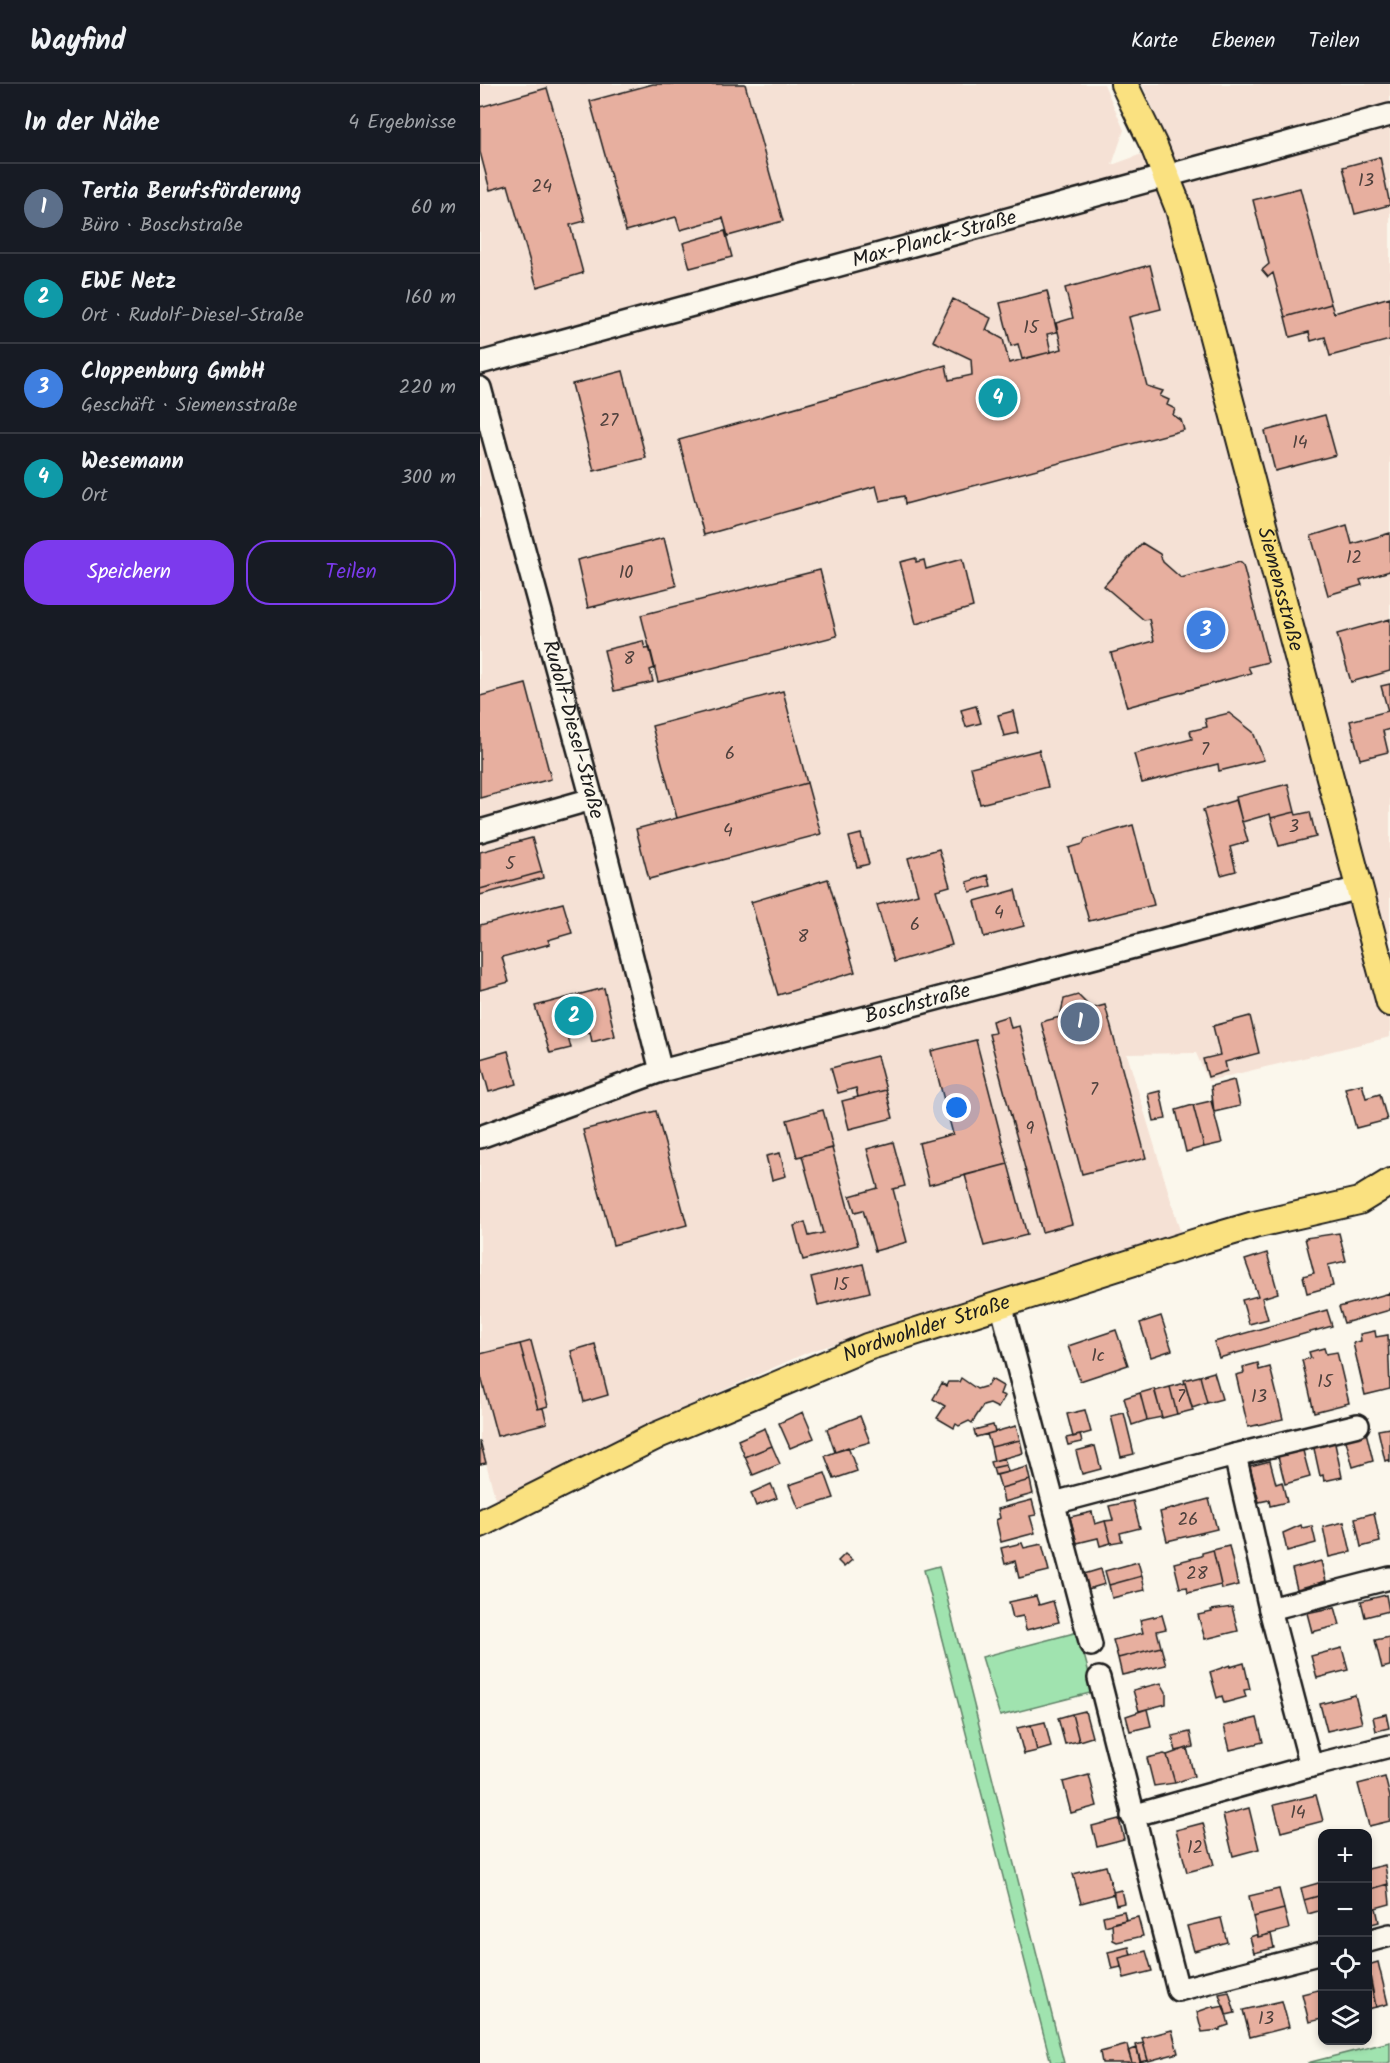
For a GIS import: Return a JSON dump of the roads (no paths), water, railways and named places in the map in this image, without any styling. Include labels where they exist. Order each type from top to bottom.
[{"type":"main road","name":"Siemensstraße","points":[[1124,84],[1166,175],[1182,220],[1390,1003]]},
{"type":"main road","name":"Nordwohlder Straße","points":[[480,1524],[658,1435],[867,1347],[1254,1225],[1359,1202],[1390,1182]]},
{"type":"street","name":"Max-Planck-Straße","points":[[480,363],[1390,115]]},
{"type":"street","name":"Rudolf-Diesel-Straße","points":[[480,388],[592,799],[662,1071]]},
{"type":"street","points":[[480,831],[592,799]]},
{"type":"street","name":"Boschstraße","points":[[480,1137],[662,1071],[1359,888]]},
{"type":"street","points":[[1001,1304],[1091,1645]]},
{"type":"street","points":[[1054,1503],[1358,1425]]},
{"type":"street","points":[[1235,1455],[1270,1609],[1311,1766]]},
{"type":"street","points":[[1270,1609],[1390,1578]]},
{"type":"street","points":[[1099,1678],[1132,1816],[1178,1990],[1318,1954]]},
{"type":"street","points":[[1132,1816],[1390,1746]]},
{"type":"street","points":[[1372,1940],[1390,1935]]},
{"type":"place","name":"Wesemann","points":[[998,398]]},
{"type":"place","name":"Cloppenburg GmbH","points":[[1206,630]]},
{"type":"place","name":"EWE Netz","points":[[574,1016]]},
{"type":"place","name":"Tertia Berufsförderung","points":[[1080,1022]]}]
